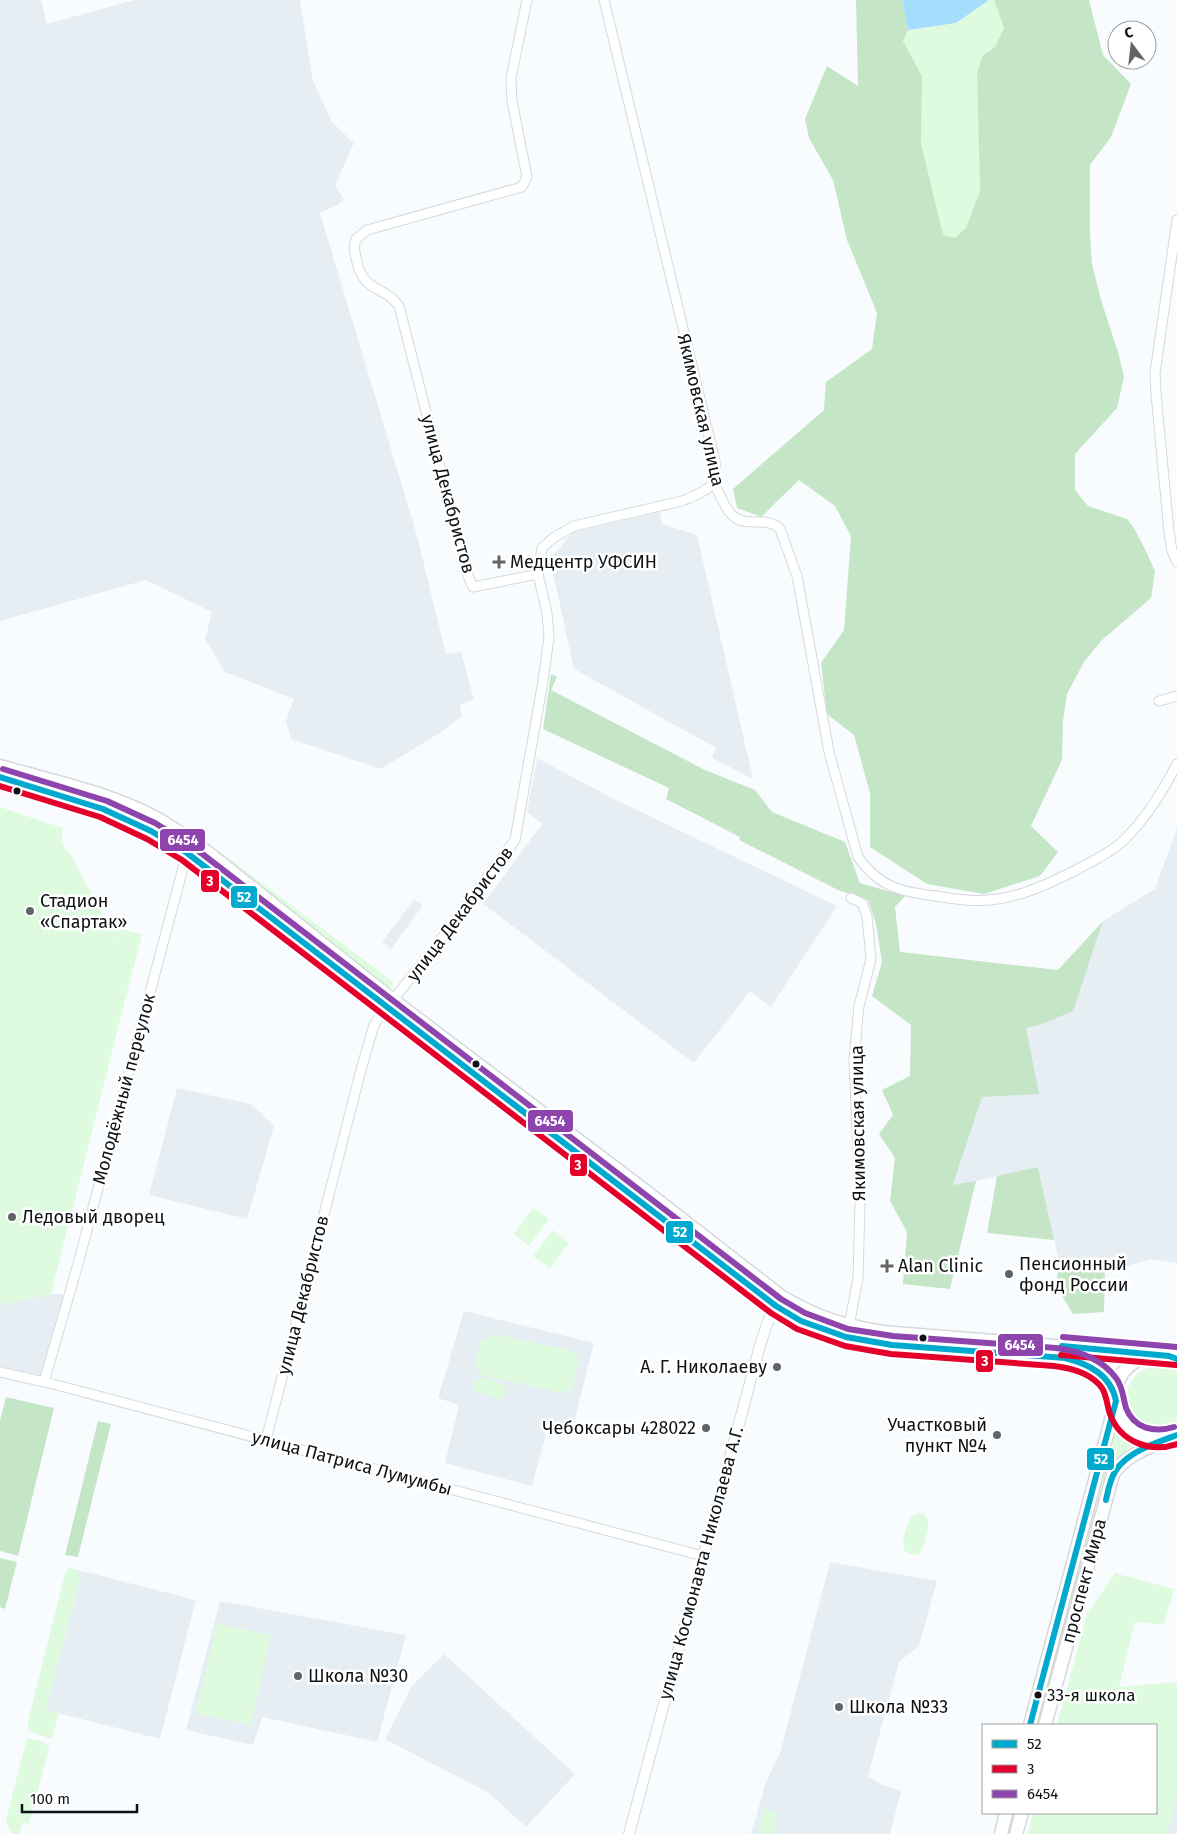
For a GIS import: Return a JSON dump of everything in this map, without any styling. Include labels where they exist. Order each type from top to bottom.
[{"type":"main road","points":[[0,766],[107,797],[157,818],[206,851],[390,1003]]},
{"type":"main road","points":[[0,777],[103,809],[151,830],[187,853],[390,1003],[779,1301],[801,1321],[846,1337],[892,1345],[1074,1360],[1100,1374],[1109,1382],[1122,1419],[1134,1432],[1151,1438],[1173,1436]]},
{"type":"main road","points":[[779,1301],[849,1326],[883,1332],[1174,1357]]},
{"type":"main road","name":"проспект Мира","points":[[1030,1724],[1116,1399],[1118,1384],[1127,1368],[1139,1359],[1153,1354]]},
{"type":"main road","name":"проспект Мира","points":[[1046,1724],[1113,1474],[1130,1457],[1173,1436]]},
{"type":"main road","points":[[1041,1681],[1056,1685]]},
{"type":"main road","points":[[1001,1834],[1006,1814]]},
{"type":"main road","points":[[1016,1834],[1022,1814]]},
{"type":"street","name":"улица Декабристов","points":[[266,1440],[374,1025],[436,948],[515,840],[543,681],[549,628],[538,574],[473,587],[468,576],[399,306],[394,299],[365,282],[358,267],[354,251],[356,239],[367,230],[522,187],[526,177],[512,101],[511,78],[527,0]]},
{"type":"street","name":"Якимовская улица","points":[[604,0],[715,461],[716,474],[714,483],[731,515],[751,523],[769,522],[775,524],[780,529],[797,576],[829,752],[858,857],[868,871],[881,882],[898,890],[967,900],[988,900],[1013,896],[1047,885],[1101,858],[1122,842],[1166,786],[1177,764]]},
{"type":"street","points":[[1177,220],[1155,373],[1169,532],[1172,551],[1177,562]]},
{"type":"street","points":[[538,574],[542,548],[564,531],[589,521],[698,495],[709,489],[714,483]]},
{"type":"street","points":[[1159,701],[1177,696]]},
{"type":"street","name":"Молодёжный переулок","points":[[44,1382],[78,1264],[187,853]]},
{"type":"street","name":"Якимовская улица","points":[[849,1326],[858,1278],[860,1204],[854,1059],[859,1006],[871,959],[867,916],[862,903],[851,898]]},
{"type":"street","name":"улица Космонавта Николаева А.Г.","points":[[629,1834],[759,1349],[767,1324],[779,1301]]},
{"type":"street","name":"улица Патриса Лумумбы","points":[[0,1372],[266,1440],[703,1556]]},
{"type":"shaded area","points":[[0,0],[41,0],[47,24],[134,0],[300,0],[313,81],[332,122],[354,143],[335,185],[344,200],[320,213],[417,536],[446,654],[461,652],[474,700],[460,704],[462,716],[441,732],[381,769],[291,739],[286,721],[294,699],[225,672],[205,639],[212,612],[146,580],[0,621]]},
{"type":"shaded area","points":[[660,512],[662,524],[697,535],[753,779],[712,758],[716,748],[574,669],[550,559],[573,532]]},
{"type":"shaded area","points":[[537,758],[614,799],[837,906],[771,1007],[750,991],[694,1063],[483,904],[542,824],[527,812]]},
{"type":"shaded area","points":[[1177,828],[1177,1263],[1151,1259],[1120,1268],[1085,1270],[1080,1257],[1059,1262],[1038,1167],[953,1186],[982,1097],[1026,1027],[1042,1024],[1073,1010],[1103,921],[1155,889]]},
{"type":"shaded area","points":[[414,899],[423,905],[391,949],[382,942]]},
{"type":"shaded area","points":[[177,1088],[251,1104],[274,1126],[247,1219],[149,1195]]},
{"type":"shaded area","points":[[50,1294],[64,1294],[42,1378],[0,1367],[0,1305]]},
{"type":"shaded area","points":[[464,1311],[594,1343],[571,1435],[547,1431],[532,1486],[445,1463],[459,1405],[438,1398]]},
{"type":"shaded area","name":"Школа №33","points":[[830,1562],[937,1581],[919,1646],[899,1662],[868,1776],[882,1785],[901,1791],[890,1834],[751,1834],[766,1782],[780,1753]]},
{"type":"shaded area","points":[[82,1571],[196,1600],[160,1739],[46,1710]]},
{"type":"shaded area","name":"Школа №30","points":[[220,1601],[406,1635],[377,1742],[262,1717],[253,1745],[186,1730]]},
{"type":"shaded area","points":[[444,1654],[575,1774],[526,1827],[489,1793],[385,1739],[412,1686]]},
{"type":"shaded area","points":[[1177,1796],[1177,1834],[1167,1834]]},
{"type":"green space","points":[[856,0],[902,0],[908,30],[903,41],[922,76],[921,143],[943,235],[955,238],[966,228],[980,191],[977,73],[983,55],[995,47],[1004,28],[994,0],[1089,0],[1103,55],[1107,59],[1107,70],[1117,70],[1131,84],[1111,137],[1090,165],[1092,264],[1124,377],[1117,408],[1075,454],[1075,490],[1088,506],[1127,519],[1134,528],[1155,571],[1151,598],[1102,640],[1084,662],[1067,694],[1063,721],[1062,760],[1031,826],[1058,852],[1040,876],[984,894],[927,884],[870,847],[870,793],[854,735],[827,714],[821,663],[844,630],[851,536],[835,506],[799,480],[761,517],[737,508],[733,489],[824,410],[826,382],[872,349],[877,313],[847,240],[833,180],[809,138],[805,119],[827,66],[858,86]]},
{"type":"green space","points":[[989,0],[994,0],[1004,28],[995,47],[983,55],[977,73],[980,191],[966,228],[956,238],[942,235],[921,143],[922,76],[903,41],[908,30],[956,23]]},
{"type":"green space","points":[[551,674],[557,677],[551,690],[705,770],[755,790],[772,812],[845,842],[860,883],[905,896],[895,907],[900,952],[1058,970],[1103,921],[1073,1011],[1042,1024],[1026,1028],[1039,1094],[982,1097],[953,1185],[976,1181],[950,1289],[903,1284],[907,1232],[890,1201],[895,1158],[879,1134],[893,1115],[882,1090],[910,1076],[911,1025],[872,996],[882,962],[876,924],[868,900],[838,890],[739,840],[740,837],[666,799],[669,788],[543,729]]},
{"type":"green space","points":[[0,807],[63,828],[63,846],[70,853],[129,964],[109,926],[142,934],[51,1294],[0,1305]]},
{"type":"green space","points":[[218,850],[392,981],[393,986],[388,987],[219,858],[216,852]]},
{"type":"green space","points":[[1038,1167],[1054,1240],[987,1233],[997,1176]]},
{"type":"green space","points":[[533,1208],[549,1219],[529,1246],[514,1234]]},
{"type":"green space","points":[[553,1230],[569,1243],[550,1269],[533,1256]]},
{"type":"green space","points":[[1080,1257],[1086,1270],[1105,1269],[1104,1312],[1073,1314],[1056,1286],[1059,1262]]},
{"type":"green space","points":[[494,1334],[573,1351],[579,1359],[572,1389],[562,1393],[481,1375],[475,1365],[480,1341]]},
{"type":"green space","points":[[1161,1365],[1177,1371],[1177,1424],[1159,1429],[1145,1426],[1134,1418],[1128,1406],[1127,1393],[1132,1380],[1143,1370]]},
{"type":"green space","points":[[486,1378],[504,1385],[507,1390],[505,1397],[499,1399],[475,1391],[473,1388],[476,1381]]},
{"type":"green space","points":[[6,1397],[54,1408],[18,1556],[0,1551],[0,1421]]},
{"type":"green space","points":[[98,1421],[111,1424],[78,1557],[65,1555]]},
{"type":"green space","points":[[1120,1433],[1132,1445],[1111,1466],[1105,1476],[1051,1677],[1048,1677],[1115,1435]]},
{"type":"green space","points":[[920,1513],[927,1518],[928,1528],[922,1550],[914,1555],[907,1553],[905,1550],[903,1546],[904,1538],[911,1518]]},
{"type":"green space","points":[[0,1558],[17,1562],[5,1609],[0,1607]]},
{"type":"green space","points":[[70,1568],[82,1571],[46,1710],[59,1713],[52,1739],[29,1731],[27,1725],[66,1570]]},
{"type":"green space","points":[[1115,1573],[1174,1589],[1164,1625],[1135,1622],[1119,1687],[1177,1682],[1177,1796],[1167,1834],[1028,1834],[1033,1814],[1157,1814],[1157,1724],[1057,1724],[1087,1614]]},
{"type":"green space","points":[[217,1624],[271,1635],[251,1725],[195,1713]]},
{"type":"green space","points":[[27,1738],[41,1741],[48,1745],[49,1749],[29,1824],[23,1822],[19,1834],[13,1834],[6,1820]]},
{"type":"green space","points":[[763,1809],[778,1812],[774,1834],[758,1834]]},
{"type":"water","points":[[902,0],[989,0],[956,23],[908,30]]},
{"type":"transit line","name":"6454","points":[[3,769],[107,801],[155,823],[192,846],[781,1299],[805,1313],[848,1329],[893,1336],[1056,1348],[1073,1351],[1097,1361],[1110,1371],[1118,1381],[1126,1408],[1134,1421],[1146,1428],[1160,1430],[1174,1427]]},
{"type":"transit line","name":"52","points":[[0,777],[103,809],[151,831],[187,853],[776,1306],[801,1321],[846,1337],[892,1345],[1065,1358],[1098,1372],[1109,1384],[1116,1401],[1030,1724]]},
{"type":"transit line","name":"3","points":[[0,786],[100,817],[147,839],[182,860],[771,1313],[797,1329],[845,1346],[891,1354],[1068,1368],[1087,1375],[1098,1383],[1105,1394],[1110,1414],[1115,1424],[1128,1438],[1147,1446],[1157,1447],[1177,1444]]},
{"type":"transit line","name":"6454","points":[[1063,1337],[1177,1347]]},
{"type":"transit line","name":"52","points":[[1062,1346],[1169,1356],[1177,1359]]},
{"type":"transit line","name":"3","points":[[1061,1355],[1176,1365]]},
{"type":"transit line","name":"52","points":[[1106,1500],[1112,1477],[1121,1463],[1144,1448],[1177,1435]]},
{"type":"place","name":"Медцентр УФСИН","points":[[499,562]]},
{"type":"place","name":"Стадион «Спартак»","points":[[30,911]]},
{"type":"place","name":"Ледовый дворец","points":[[12,1217]]},
{"type":"place","name":"Alan Clinic","points":[[887,1266]]},
{"type":"place","name":"Пенсионный фонд России","points":[[1009,1274]]},
{"type":"place","name":"А. Г. Николаеву","points":[[777,1367]]},
{"type":"place","name":"Чебоксары 428022","points":[[706,1428]]},
{"type":"place","name":"Участковый пункт №4","points":[[997,1435]]},
{"type":"place","name":"Школа №30","points":[[298,1676]]},
{"type":"place","name":"33-я школа","points":[[1038,1695]]},
{"type":"place","name":"Школа №33","points":[[839,1707]]}]
